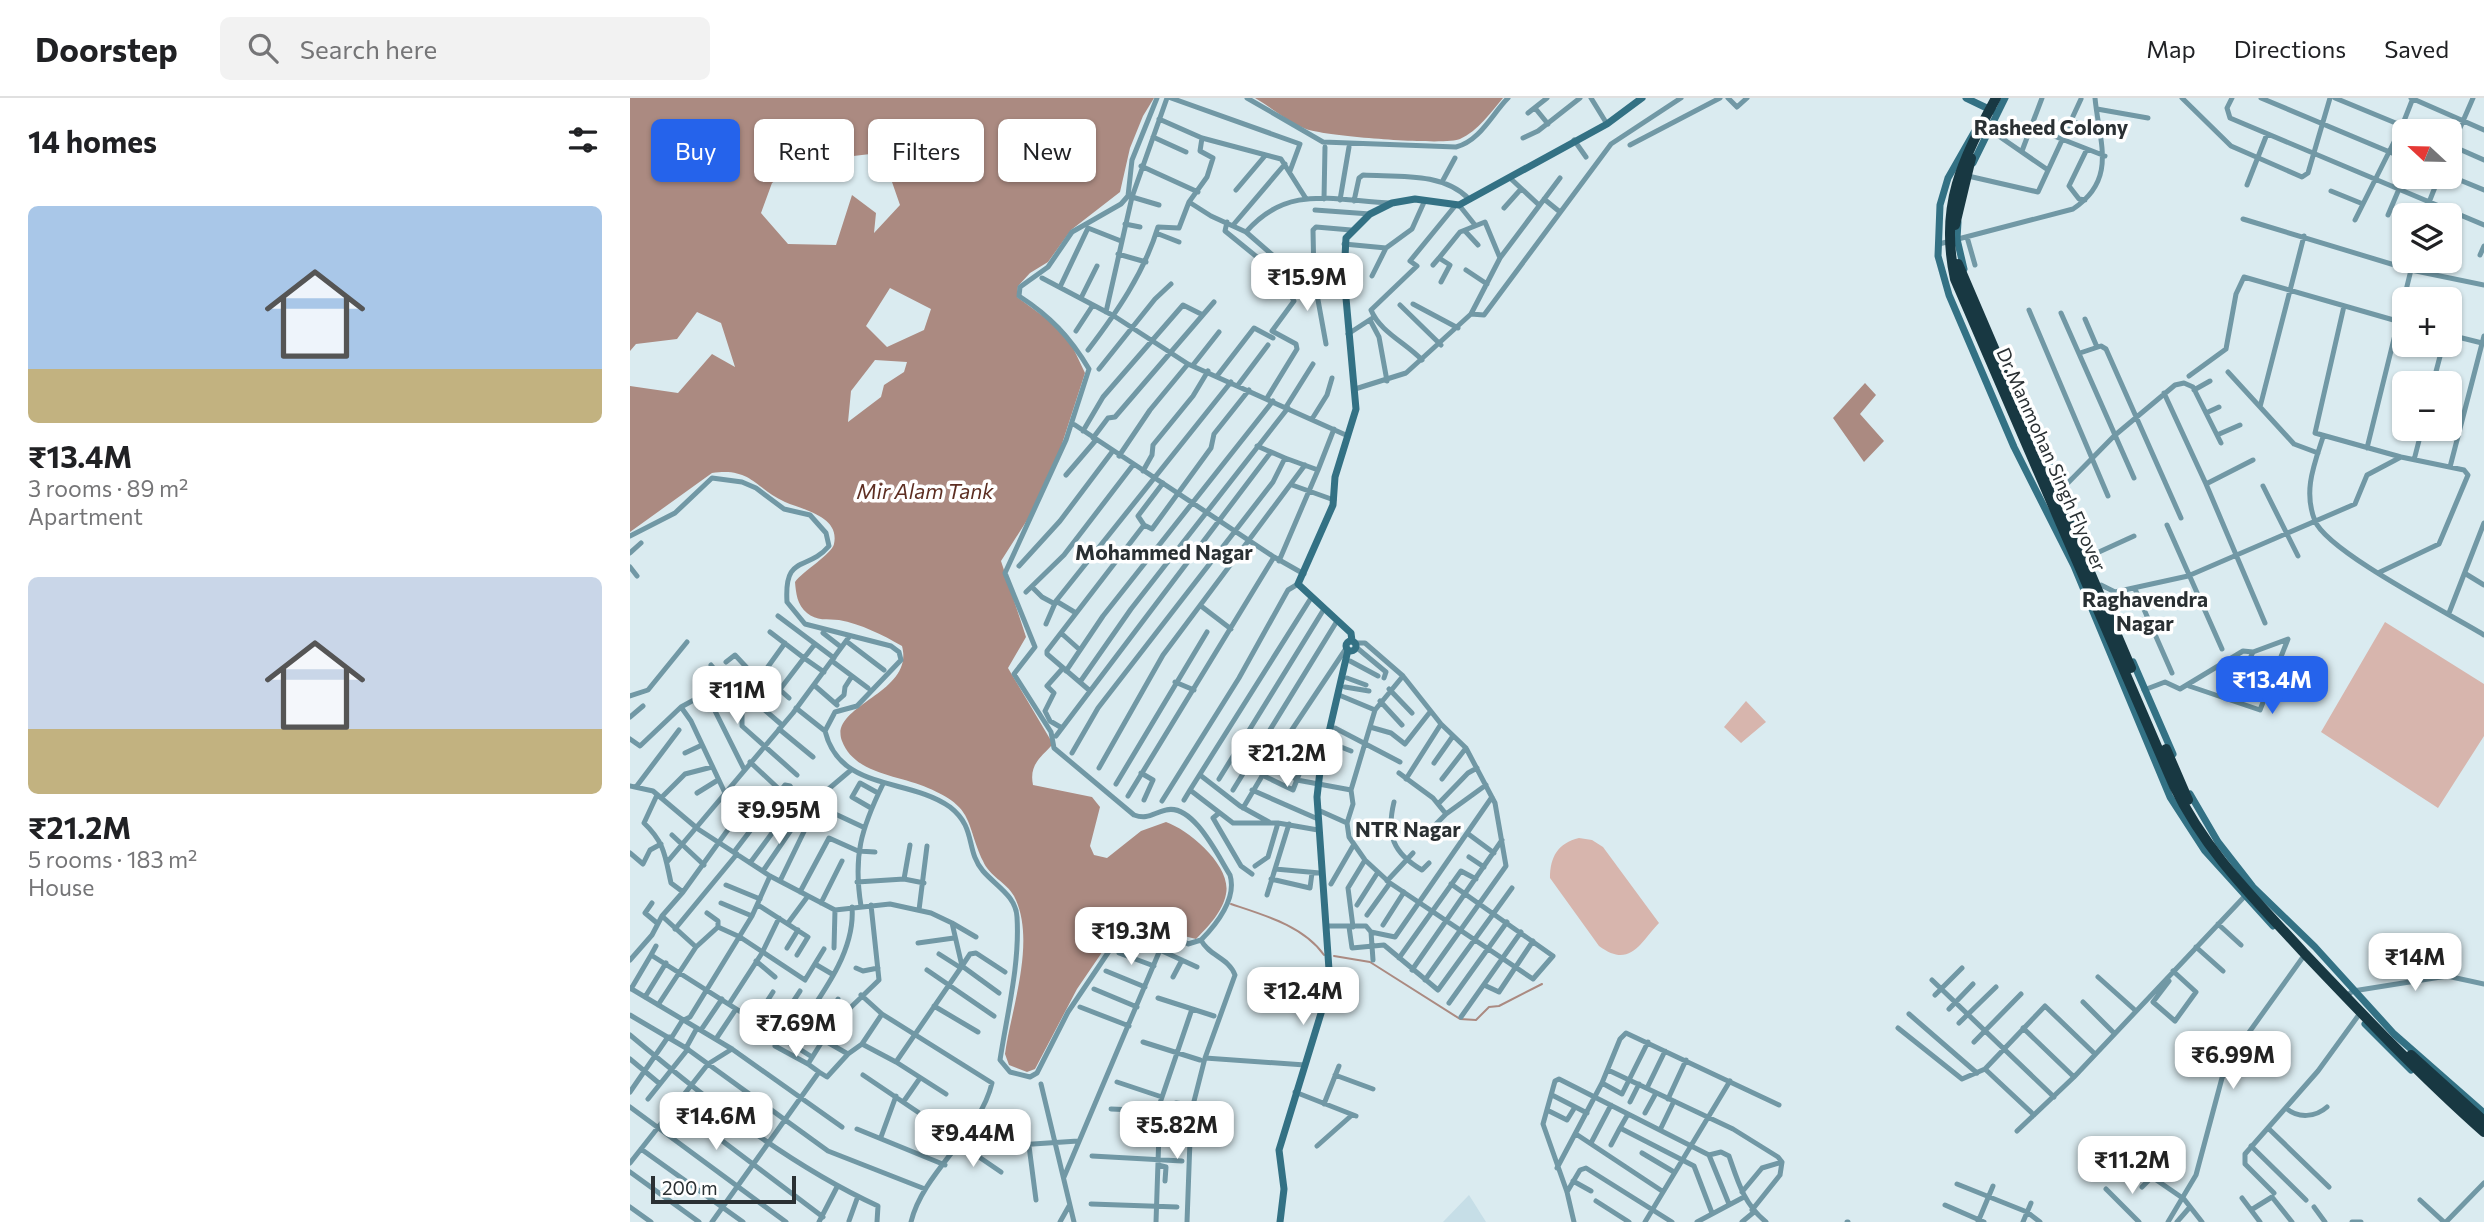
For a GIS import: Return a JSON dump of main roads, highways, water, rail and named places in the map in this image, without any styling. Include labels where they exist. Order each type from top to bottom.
[{"type":"highway","name":"Dr.Manmohan Singh Flyover","points":[[1999,98],[1968,164],[1960,194],[1954,239],[1961,275],[2189,802],[2226,859],[2300,940],[2404,1049],[2484,1121]]},
{"type":"highway","name":"Dr.Manmohan Singh Flyover","points":[[1999,98],[1959,170],[1953,194],[1948,234],[1955,279],[2174,786],[2195,827],[2223,865],[2386,1039],[2484,1132]]},
{"type":"water","name":"Mir Alam Tank","points":[[630,98],[1154,98],[1143,116],[1130,148],[1120,192],[1071,230],[1048,262],[1030,273],[1018,286],[1017,297],[1066,333],[1085,373],[1060,450],[1031,514],[1001,561],[1026,637],[1008,668],[1053,744],[1034,767],[1033,785],[1092,797],[1100,807],[1090,846],[1094,855],[1107,858],[1141,831],[1166,822],[1186,833],[1207,850],[1222,872],[1226,894],[1218,913],[1196,939],[1184,936],[1145,914],[1124,920],[1077,989],[1035,1069],[1027,1072],[1009,1065],[1005,1054],[1023,953],[1020,914],[1014,896],[986,866],[966,817],[954,802],[928,788],[868,767],[848,752],[842,741],[841,729],[847,718],[885,688],[896,676],[903,662],[902,646],[855,624],[814,617],[801,606],[795,582],[832,548],[834,534],[831,527],[810,511],[785,502],[752,480],[736,473],[725,472],[712,473],[630,532],[630,386],[678,393],[712,354],[735,367],[721,323],[697,312],[677,339],[636,344],[630,351]],"holes":[[[754,119],[854,119],[854,156],[868,154],[868,119],[984,119],[984,182],[892,182],[900,205],[874,233],[876,213],[852,195],[836,245],[788,244],[761,213],[773,182],[754,182]],[[890,288],[931,309],[924,330],[887,347],[866,326]],[[875,360],[907,362],[904,372],[884,385],[881,397],[848,422],[851,391]]]},
{"type":"water","points":[[1255,98],[1503,98],[1467,136],[1450,141],[1432,141],[1317,132],[1293,123]]},
{"type":"water","points":[[1865,383],[1876,395],[1860,414],[1884,441],[1864,462],[1833,418]]},
{"type":"waterway","points":[[1231,904],[1270,917],[1294,929],[1306,936],[1324,955]]},
{"type":"waterway","points":[[1334,956],[1370,962],[1460,1019],[1476,1020],[1489,1007],[1499,1006],[1542,984]]},
{"type":"district","name":"Rasheed Colony","points":[[2051,126]]},
{"type":"district","name":"Mohammed Nagar","points":[[1164,551]]},
{"type":"district","name":"Raghavendra Nagar","points":[[2145,610]]},
{"type":"district","name":"NTR Nagar","points":[[1408,828]]}]
